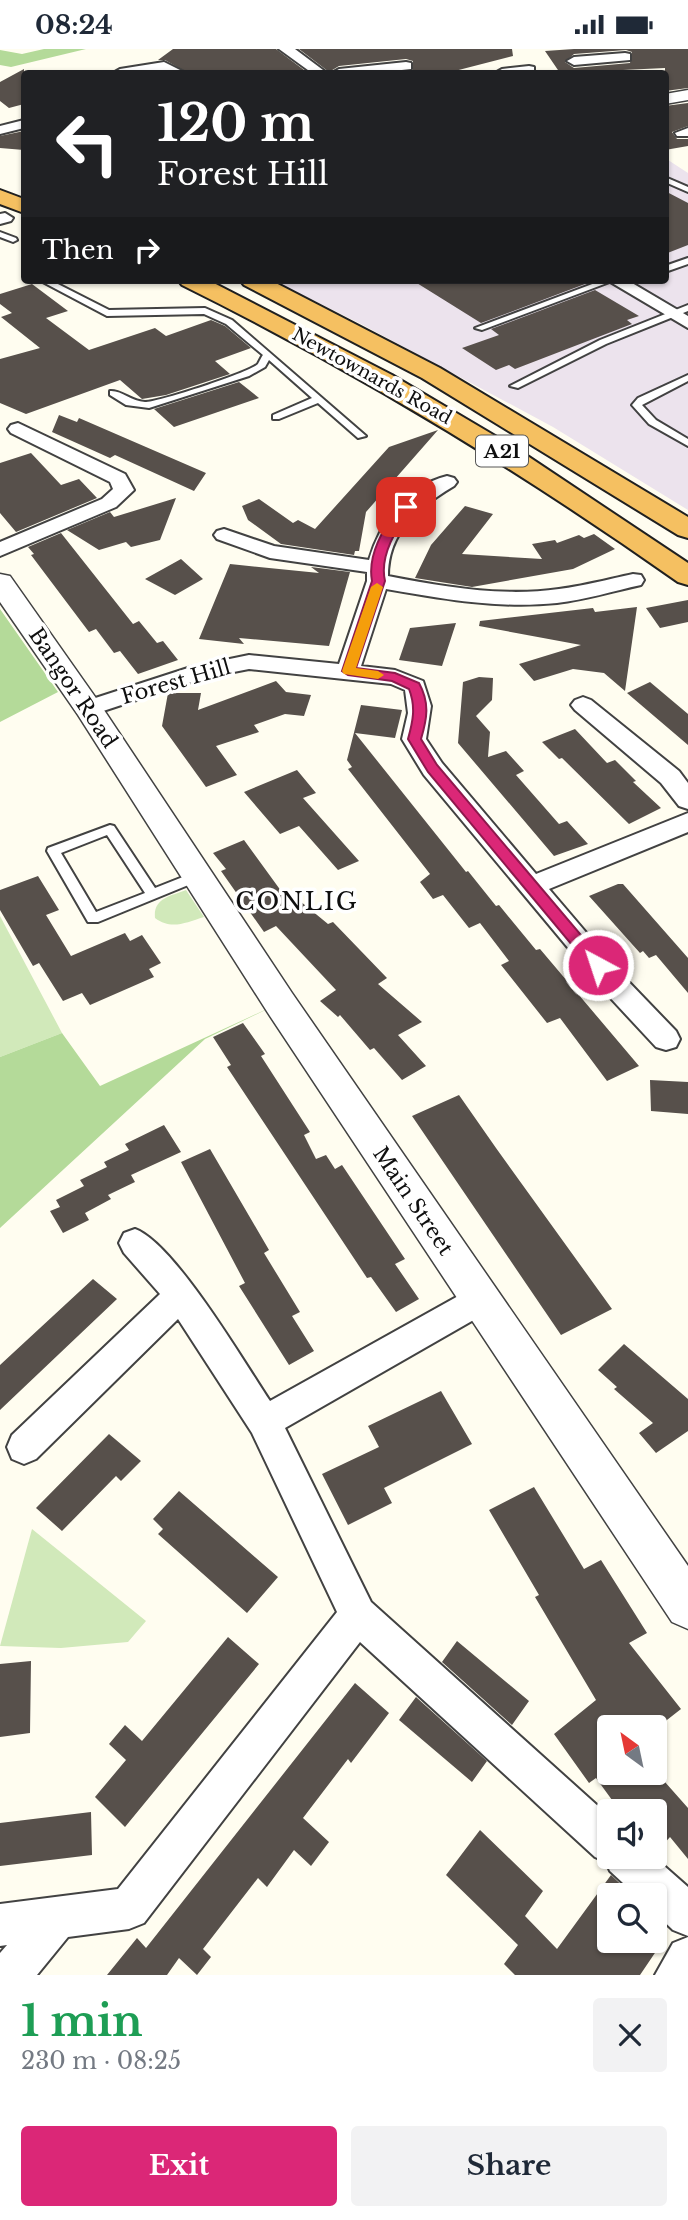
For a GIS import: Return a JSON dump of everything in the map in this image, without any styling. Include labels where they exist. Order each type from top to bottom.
[{"type":"highway","points":[[1,217],[21,208]]},
{"type":"highway","name":"Newtownards Road","points":[[198,284],[309,339],[460,426],[688,576]]},
{"type":"highway","name":"Newtownards Road","points":[[260,284],[431,373],[688,529]]},
{"type":"street","points":[[286,49],[316,70]]},
{"type":"street","points":[[405,50],[402,58],[409,70]]},
{"type":"street","points":[[574,61],[596,53],[625,57]]},
{"type":"street","points":[[139,70],[164,66],[173,70]]},
{"type":"street","points":[[669,98],[688,95]]},
{"type":"street","points":[[0,130],[21,125]]},
{"type":"street","points":[[625,284],[680,310],[688,323]]},
{"type":"street","points":[[0,550],[109,503],[124,490],[118,478],[18,429]]},
{"type":"street","points":[[348,671],[392,524],[406,507],[447,482]]},
{"type":"street","points":[[224,535],[270,552],[377,574],[450,594],[550,597],[633,580]]},
{"type":"street","name":"Bangor Road","points":[[0,582],[144,794]]},
{"type":"street","name":"Forest Hill","points":[[88,708],[199,671],[250,662],[395,677],[415,686],[421,702],[420,720],[414,739],[433,769],[614,984],[666,1039]]},
{"type":"street","points":[[583,705],[670,777],[688,800]]},
{"type":"street","name":"Main Street","points":[[144,794],[480,1300],[688,1605]]},
{"type":"street","points":[[532,886],[688,822]]},
{"type":"street","points":[[135,1243],[181,1296],[264,1422],[358,1615],[597,1832]]},
{"type":"street","points":[[24,1447],[181,1296]]},
{"type":"street","points":[[264,1422],[480,1300]]},
{"type":"street","points":[[0,1925],[129,1908],[358,1615]]},
{"type":"street","points":[[637,1869],[688,1915]]},
{"type":"street","points":[[9,1975],[58,1917]]},
{"type":"street","points":[[676,1975],[688,1958]]},
{"type":"lane","points":[[669,181],[688,190]]},
{"type":"lane","points":[[1,217],[13,240]]},
{"type":"lane","points":[[669,268],[688,261]]},
{"type":"lane","points":[[51,284],[107,313],[205,311],[229,323],[268,354],[361,436]]},
{"type":"lane","points":[[479,328],[610,284]]},
{"type":"lane","points":[[515,386],[603,342],[680,310]]},
{"type":"lane","points":[[113,393],[128,403],[149,405],[246,374],[262,365],[268,354]]},
{"type":"lane","points":[[688,379],[641,400],[638,405],[646,416],[688,443]]},
{"type":"lane","points":[[276,417],[318,399]]},
{"type":"lane","points":[[153,895],[110,829],[53,851],[93,919],[153,895],[198,876]]},
{"type":"shaded area","points":[[669,161],[688,173],[688,510],[553,427],[361,324],[280,284],[669,284]]},
{"type":"green space","points":[[44,49],[86,49],[11,67],[0,65],[0,50],[22,54]]},
{"type":"green space","points":[[0,609],[58,692],[0,722]]},
{"type":"green space","points":[[186,890],[204,917],[173,925],[155,918],[160,902]]},
{"type":"green space","points":[[0,916],[62,1033],[0,1057]]},
{"type":"green space","points":[[280,1003],[205,1039],[0,1228],[0,1057],[62,1033],[100,1086]]},
{"type":"green space","points":[[32,1529],[146,1621],[128,1642],[61,1648],[0,1646]]},
{"type":"building","points":[[173,49],[276,49],[304,70],[183,70],[165,60],[158,60]]},
{"type":"building","points":[[299,49],[512,49],[513,56],[459,70],[413,70],[413,61],[406,59],[339,66],[326,70]]},
{"type":"building","points":[[688,49],[688,88],[669,90],[669,70],[665,68],[558,70],[545,51]],"holes":[[[626,50],[632,52],[630,63],[574,68],[565,62],[574,54]]]},
{"type":"building","points":[[21,71],[21,105],[9,108],[0,101],[0,82]]},
{"type":"building","points":[[688,103],[688,126],[672,132],[677,139],[688,139],[688,146],[669,149],[669,105]]},
{"type":"building","points":[[21,132],[21,150],[0,148],[0,136]]},
{"type":"building","points":[[669,193],[688,203],[688,245],[669,252]]},
{"type":"building","points":[[32,284],[68,311],[46,318],[89,350],[155,328],[166,336],[211,320],[225,326],[251,348],[215,361],[230,374],[166,395],[142,399],[120,380],[26,414],[0,403],[0,359],[40,348],[1,317],[12,313],[0,304],[0,294]]},
{"type":"building","points":[[418,284],[585,284],[481,323]]},
{"type":"building","points":[[595,290],[639,316],[627,320],[632,324],[515,369],[509,365],[496,370],[462,348],[499,335],[491,329]]},
{"type":"building","points":[[239,382],[259,398],[174,427],[154,409]]},
{"type":"building","points":[[59,415],[77,422],[79,418],[206,473],[194,491],[115,455],[110,458],[52,432]]},
{"type":"building","points":[[438,430],[366,512],[359,551],[355,551],[354,555],[281,544],[248,520],[242,506],[259,499],[293,523],[298,520],[315,529],[389,447]]},
{"type":"building","points":[[31,453],[61,485],[79,479],[97,498],[16,532],[0,513],[0,463]]},
{"type":"building","points":[[176,498],[160,540],[131,547],[126,542],[99,550],[67,530],[110,512],[114,517]]},
{"type":"building","points":[[465,506],[493,514],[462,554],[542,559],[532,544],[555,540],[557,543],[579,535],[584,538],[594,534],[615,549],[573,569],[472,587],[415,578],[431,545]]},
{"type":"building","points":[[61,533],[133,624],[139,621],[157,643],[163,641],[178,660],[138,674],[120,651],[114,653],[96,629],[89,632],[31,555],[34,554],[28,547]]},
{"type":"building","points":[[181,559],[203,579],[175,595],[145,579]]},
{"type":"building","points":[[230,564],[319,573],[311,567],[350,572],[329,646],[239,638],[244,644],[199,639]]},
{"type":"building","points":[[688,600],[688,622],[660,628],[646,608]]},
{"type":"building","points":[[637,607],[625,691],[604,673],[573,669],[534,681],[519,664],[581,645],[479,626],[480,621],[593,608],[595,612]]},
{"type":"building","points":[[456,623],[442,666],[399,660],[410,628]]},
{"type":"building","points":[[479,677],[493,678],[492,700],[476,716],[490,732],[488,757],[506,751],[524,771],[516,775],[559,824],[567,821],[588,844],[554,856],[458,743],[463,682]]},
{"type":"building","points":[[276,681],[286,692],[311,695],[304,716],[285,714],[254,725],[259,732],[216,746],[237,775],[206,787],[162,726],[168,693],[201,693],[198,710]]},
{"type":"building","points":[[650,682],[688,714],[688,745],[627,693]]},
{"type":"building","points":[[361,705],[402,710],[395,738],[355,733],[466,872],[468,871],[496,906],[499,905],[536,950],[540,949],[639,1066],[607,1081],[560,1018],[547,1023],[501,965],[509,961],[480,923],[469,928],[443,895],[433,899],[420,882],[430,874],[348,769],[352,767],[347,760]]},
{"type":"building","points":[[575,729],[607,763],[615,760],[636,781],[633,782],[661,808],[629,824],[542,742]]},
{"type":"building","points":[[297,770],[316,793],[303,798],[359,861],[338,870],[299,826],[280,834],[244,792]]},
{"type":"building","points":[[244,840],[292,906],[300,901],[328,924],[333,922],[387,978],[378,984],[422,1022],[398,1035],[426,1066],[402,1080],[374,1048],[370,1050],[340,1015],[338,1017],[320,1001],[336,990],[276,926],[264,932],[221,871],[226,869],[213,853]]},
{"type":"building","points":[[38,876],[59,910],[46,915],[71,956],[125,933],[130,941],[142,935],[161,963],[149,969],[154,977],[90,1005],[82,993],[63,1001],[39,963],[33,966],[0,910],[0,890]]},
{"type":"building","points":[[623,884],[688,958],[688,993],[656,955],[649,958],[643,951],[640,953],[589,896]]},
{"type":"building","points":[[243,1023],[265,1054],[261,1056],[310,1132],[304,1135],[316,1159],[326,1155],[335,1169],[342,1165],[405,1259],[395,1264],[419,1299],[396,1312],[371,1277],[367,1278],[227,1067],[231,1065],[213,1037]]},
{"type":"building","points":[[650,1080],[688,1082],[688,1114],[651,1111]]},
{"type":"building","points":[[459,1095],[612,1309],[561,1335],[412,1116]]},
{"type":"building","points":[[164,1125],[181,1152],[131,1175],[135,1182],[108,1195],[111,1199],[85,1213],[89,1220],[63,1233],[50,1211],[60,1207],[56,1200],[84,1186],[80,1180],[107,1167],[104,1162],[129,1150],[125,1144]]},
{"type":"building","points":[[210,1149],[269,1250],[264,1253],[300,1312],[292,1316],[314,1351],[289,1365],[239,1286],[245,1283],[181,1162]]},
{"type":"building","points":[[93,1279],[117,1299],[0,1410],[0,1365]]},
{"type":"building","points":[[624,1344],[688,1399],[688,1431],[656,1453],[639,1433],[653,1423],[614,1389],[617,1387],[598,1370]]},
{"type":"building","points":[[441,1391],[472,1444],[384,1488],[392,1503],[348,1525],[322,1474],[379,1447],[368,1426]]},
{"type":"building","points":[[109,1434],[141,1461],[121,1481],[116,1476],[62,1531],[36,1508]]},
{"type":"building","points":[[534,1487],[584,1569],[601,1560],[647,1633],[629,1643],[681,1709],[667,1720],[667,1715],[597,1715],[597,1779],[589,1783],[554,1734],[596,1700],[535,1597],[539,1595],[489,1510]]},
{"type":"building","points":[[179,1491],[278,1577],[247,1613],[158,1534],[163,1529],[153,1519]]},
{"type":"building","points":[[228,1637],[259,1664],[125,1827],[95,1797],[126,1760],[109,1744],[125,1725],[142,1741]]},
{"type":"building","points":[[457,1641],[529,1701],[512,1725],[442,1662]]},
{"type":"building","points":[[31,1661],[30,1733],[0,1737],[0,1664]]},
{"type":"building","points":[[355,1683],[389,1713],[351,1763],[348,1759],[303,1818],[329,1842],[311,1866],[294,1850],[267,1887],[258,1878],[203,1949],[211,1957],[197,1975],[179,1958],[167,1975],[107,1975],[137,1938],[146,1948]]},
{"type":"building","points":[[416,1697],[487,1761],[472,1782],[399,1720]]},
{"type":"building","points":[[667,1784],[688,1808],[688,1859],[670,1837],[667,1840],[667,1799],[611,1799],[601,1785]]},
{"type":"building","points":[[91,1812],[92,1855],[0,1866],[0,1823]]},
{"type":"building","points":[[480,1830],[543,1891],[525,1916],[557,1949],[597,1894],[597,1953],[655,1953],[640,1975],[515,1975],[504,1964],[518,1945],[446,1875]]},
{"type":"building","points":[[611,1875],[619,1883],[605,1883]]},
{"type":"slow traffic","points":[[377,587],[348,671],[378,675]]},
{"type":"district","name":"CONLIG","points":[[297,902]]},
{"type":"route","points":[[406,507],[392,524],[376,567],[379,581],[348,671],[395,677],[415,686],[421,702],[420,720],[414,739],[433,769],[598,965]]}]
